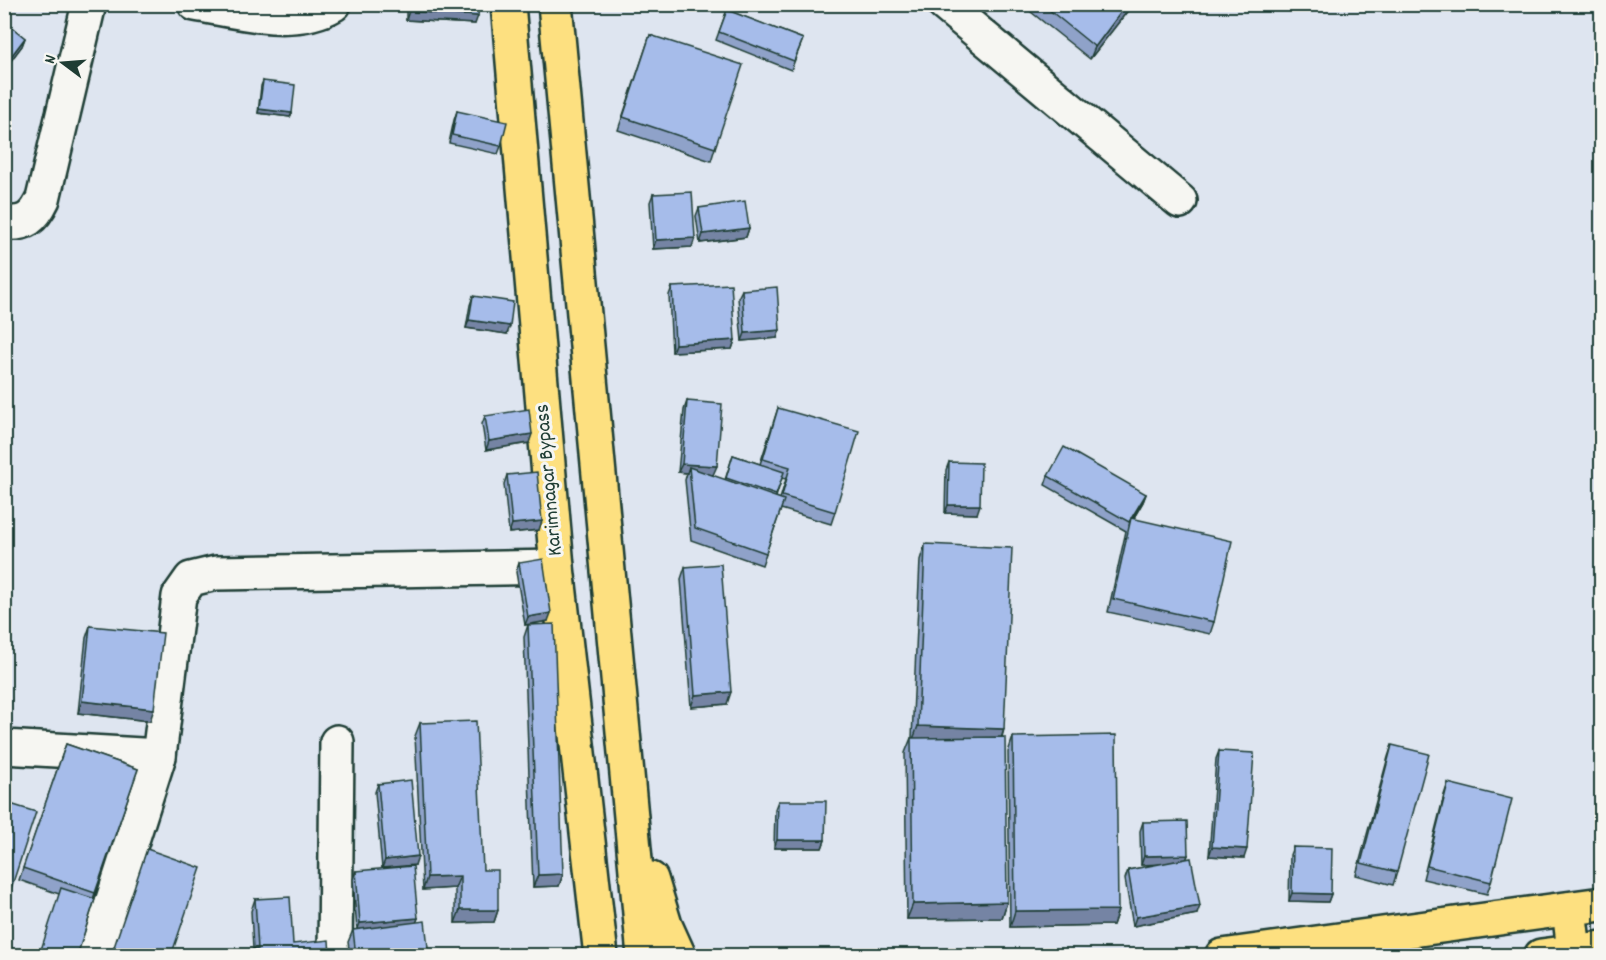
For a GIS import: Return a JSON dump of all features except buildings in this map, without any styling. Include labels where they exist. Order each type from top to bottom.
[{"type":"main road","name":"Karimnagar Bypass","points":[[507,4],[557,567],[601,956]]},
{"type":"main road","points":[[555,4],[644,956]]},
{"type":"main road","points":[[630,811],[665,925],[679,956]]},
{"type":"main road","points":[[1222,956],[1602,904]]},
{"type":"main road","points":[[1541,956],[1584,951],[1569,909]]},
{"type":"street","points":[[4,223],[15,224],[28,220],[36,213],[43,199],[89,4]]},
{"type":"street","points":[[195,4],[277,16],[321,12],[334,4]]},
{"type":"street","points":[[944,4],[1180,201]]},
{"type":"street","points":[[94,956],[159,756],[179,596],[191,579],[216,573],[557,567]]},
{"type":"street","points":[[335,956],[337,742]]},
{"type":"street","points":[[4,747],[159,756]]}]
